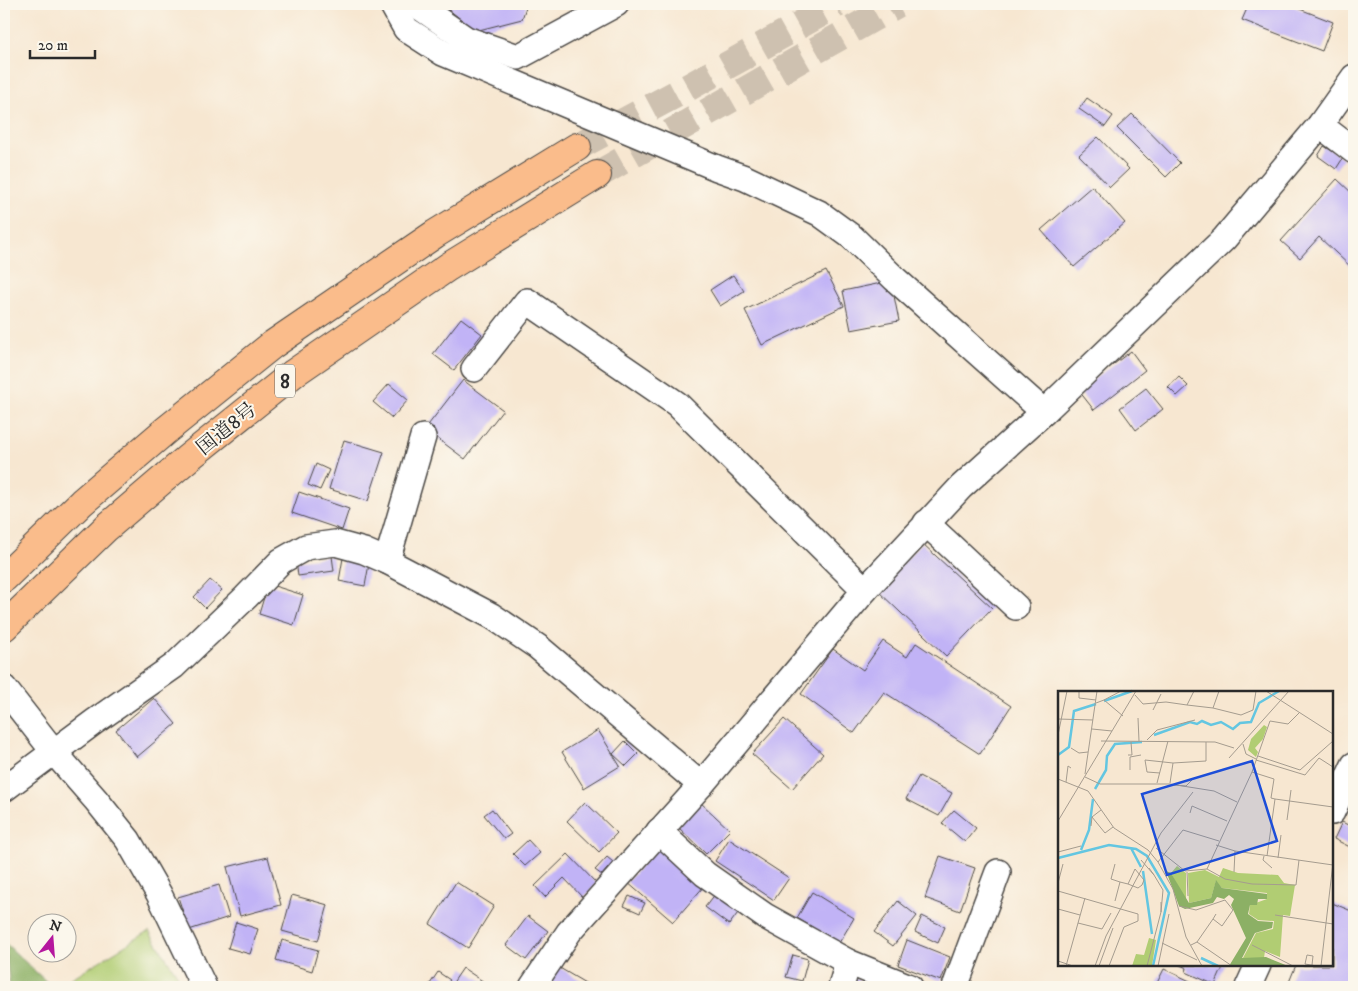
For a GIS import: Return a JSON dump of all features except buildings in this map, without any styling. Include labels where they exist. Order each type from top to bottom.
[{"type":"highway","name":"国道8号","points":[[4,578],[82,502],[165,431],[272,345],[435,234],[577,147]]},
{"type":"highway","name":"国道8号","points":[[4,627],[106,528],[188,458],[294,373],[448,267],[597,175]]},
{"type":"street","points":[[392,4],[406,29],[443,53],[745,178],[819,213],[852,237],[895,279],[1044,412]]},
{"type":"street","points":[[409,4],[418,6],[466,39],[518,57],[616,4]]},
{"type":"street","points":[[532,987],[570,932],[701,785],[865,590],[961,487],[1044,412],[1224,238],[1320,125],[1354,77]]},
{"type":"street","points":[[1320,125],[1354,151]]},
{"type":"street","points":[[474,369],[527,301],[677,404],[865,590]]},
{"type":"street","points":[[387,561],[423,437]]},
{"type":"street","points":[[926,524],[1016,606]]},
{"type":"street","points":[[4,789],[94,722],[174,666],[282,560],[306,547],[335,543],[364,551],[387,561],[492,616],[538,647],[701,785]]},
{"type":"street","points":[[4,688],[54,752],[128,840],[160,894],[204,987]]},
{"type":"street","points":[[1333,810],[1354,765]]},
{"type":"street","points":[[660,831],[705,874],[765,916],[848,962],[910,987]]},
{"type":"street","points":[[955,987],[998,872]]},
{"type":"street","points":[[841,987],[848,962]]},
{"type":"street","points":[[1248,987],[1258,966]]},
{"type":"green space","points":[[149,931],[185,987],[57,987]]},
{"type":"green space","points":[[4,942],[52,987],[10,987]]},
{"type":"tunnel","points":[[577,147],[837,4]]},
{"type":"tunnel","points":[[597,175],[897,4]]}]
